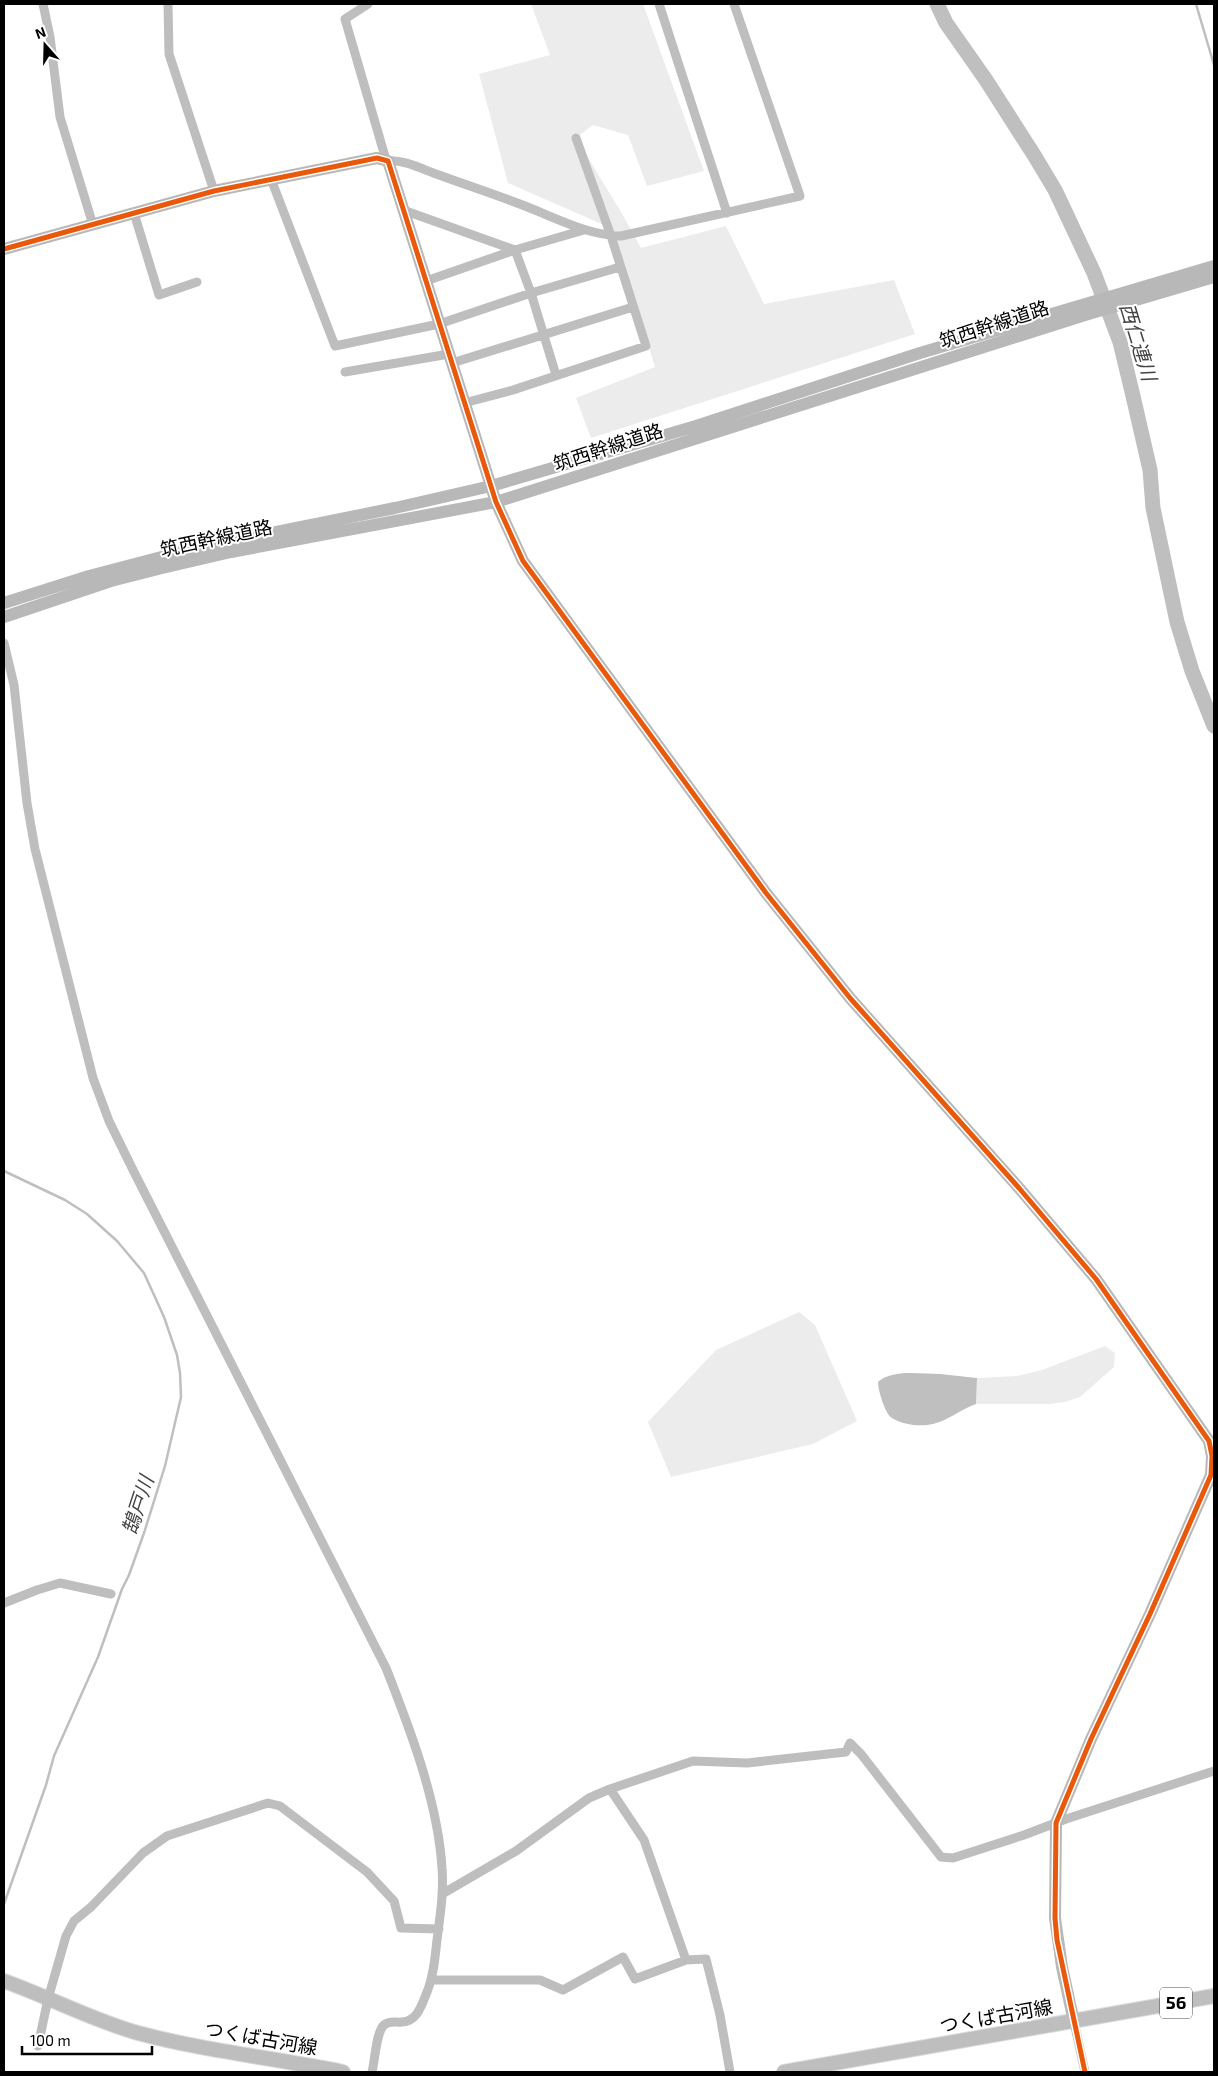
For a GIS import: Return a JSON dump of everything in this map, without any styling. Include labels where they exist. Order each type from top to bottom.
[{"type":"main road","name":"つくば古河線","points":[[4,1981],[107,2023],[166,2040],[343,2072]]},
{"type":"main road","name":"つくば古河線","points":[[784,2072],[1214,1996]]},
{"type":"street","points":[[43,4],[50,37],[60,117],[93,225]]},
{"type":"street","points":[[168,4],[169,54],[214,191]]},
{"type":"street","points":[[368,4],[346,19],[387,160],[464,403],[496,502],[513,542],[537,582],[754,878],[850,998],[1019,1188],[1096,1280],[1209,1441],[1213,1457],[1212,1475],[1150,1614],[1091,1739],[1056,1823],[1055,1918],[1062,1967],[1085,2072]]},
{"type":"street","points":[[659,4],[727,213]]},
{"type":"street","points":[[4,249],[214,191],[377,158],[394,160],[528,207],[584,230],[611,236],[621,236],[800,196],[734,4]]},
{"type":"street","points":[[464,403],[646,346],[611,236],[576,138]]},
{"type":"street","points":[[271,179],[335,346],[440,324],[620,266]]},
{"type":"street","points":[[403,210],[515,250]]},
{"type":"street","points":[[134,213],[159,295],[197,282]]},
{"type":"street","points":[[426,282],[515,250],[584,230]]},
{"type":"street","points":[[515,250],[556,375]]},
{"type":"street","name":"筑西幹線道路","points":[[4,617],[111,581],[162,568],[231,552],[496,502],[1116,300],[1214,266]]},
{"type":"street","name":"筑西幹線道路","points":[[1116,300],[1214,278]]},
{"type":"street","points":[[345,372],[450,359],[633,307]]},
{"type":"street","name":"筑西幹線道路","points":[[4,602],[89,576],[192,549],[395,508],[491,486],[696,426],[920,352],[1083,310]]},
{"type":"street","points":[[4,643],[14,685],[30,824],[93,1078],[110,1122],[134,1172],[386,1668],[411,1737],[438,1829],[443,1869],[439,1930],[432,1980],[414,2017],[404,2022],[392,2021],[384,2025],[379,2034],[372,2072]]},
{"type":"street","points":[[4,1603],[60,1583],[111,1594]]},
{"type":"street","points":[[442,1894],[516,1851],[589,1798],[693,1761],[747,1763],[846,1752],[850,1743],[861,1754],[941,1857],[952,1858],[1214,1771]]},
{"type":"street","points":[[610,1789],[644,1840],[686,1960]]},
{"type":"street","points":[[38,2046],[48,1999],[66,1936],[74,1921],[91,1907],[143,1853],[167,1836],[268,1803],[280,1806],[366,1872],[394,1901],[401,1928],[439,1930]]},
{"type":"street","points":[[432,1980],[540,1980],[563,1990],[623,1957],[635,1979],[686,1960],[706,1959],[720,2015],[730,2072]]},
{"type":"shaded area","points":[[531,4],[643,4],[704,171],[647,186],[628,135],[593,125],[576,138],[641,248],[726,226],[764,304],[894,280],[915,334],[591,438],[576,398],[655,367],[613,229],[508,183],[479,74],[550,55]]},
{"type":"shaded area","points":[[799,1312],[815,1325],[857,1421],[813,1444],[671,1477],[648,1422],[716,1350]]},
{"type":"shaded area","points":[[1105,1346],[1115,1353],[1114,1367],[1080,1397],[1065,1402],[1049,1404],[976,1404],[977,1378],[1017,1376],[1042,1370]]},
{"type":"shaded area","points":[[940,1374],[977,1378],[976,1404],[944,1420],[928,1425],[907,1424],[889,1416],[882,1402],[878,1382],[891,1375]]},
{"type":"waterway","name":"西仁連川","points":[[937,4],[946,23],[986,80],[1055,190],[1094,273],[1120,342],[1133,396],[1150,470],[1153,508],[1177,622],[1192,671],[1214,726]]},
{"type":"waterway","points":[[1196,4],[1214,65]]},
{"type":"waterway","name":"鵠戸川","points":[[4,1171],[65,1200],[87,1214],[117,1241],[144,1273],[164,1317],[177,1355],[181,1397],[165,1466],[144,1533],[98,1657],[54,1756],[46,1785],[4,1904]]},
{"type":"cycle path","points":[[4,249],[214,191],[377,158],[388,161],[496,502],[523,561],[766,893],[850,998],[1019,1188],[1096,1279],[1209,1441],[1212,1456],[1211,1475],[1150,1614],[1091,1739],[1056,1823],[1055,1918],[1057,1940],[1085,2072]]}]
